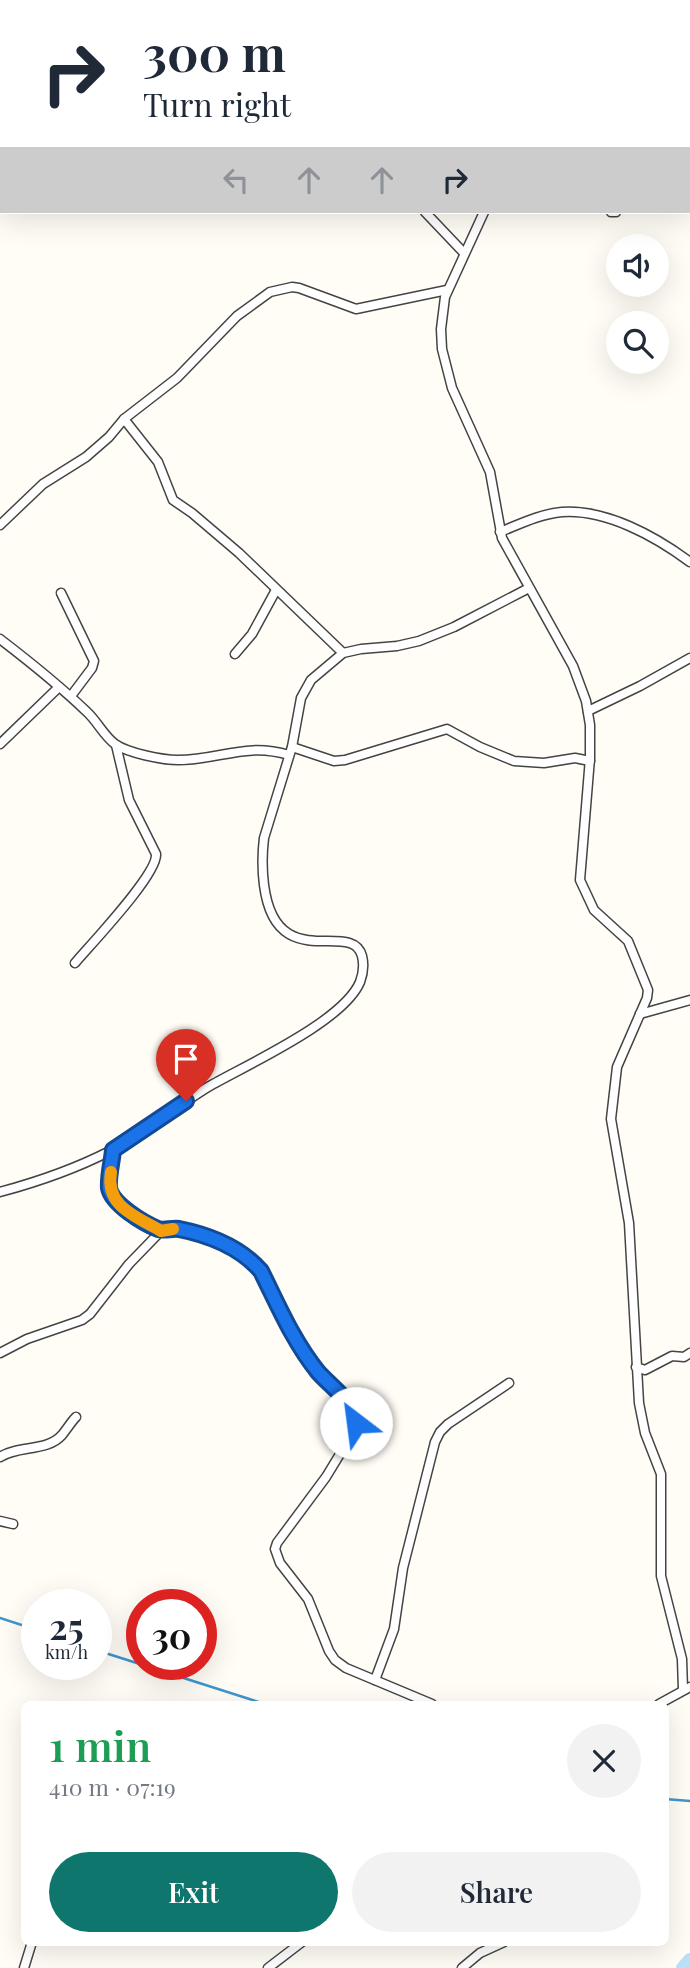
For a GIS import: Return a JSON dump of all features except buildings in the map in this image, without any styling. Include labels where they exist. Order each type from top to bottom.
[{"type":"street","points":[[427,214],[464,253]]},
{"type":"street","points":[[483,214],[447,290],[442,312],[442,349],[452,388],[490,472],[500,532],[505,546],[573,666],[589,711],[590,761],[580,880],[594,909],[628,941],[642,972],[648,994],[617,1068],[611,1107],[629,1223],[636,1367],[643,1427],[661,1474],[661,1576],[687,1689],[665,1701]]},
{"type":"street","points":[[0,526],[43,484],[97,448],[124,419],[177,378],[237,316],[270,292],[299,288],[356,309],[447,290]]},
{"type":"street","points":[[124,419],[158,462],[173,500],[239,553],[343,653]]},
{"type":"street","points":[[500,532],[547,514],[589,513],[627,526],[667,546],[690,562]]},
{"type":"street","points":[[0,1192],[68,1170],[113,1150],[210,1086],[278,1050],[320,1022],[344,1001],[361,980],[361,953],[352,943],[290,936],[277,926],[269,911],[262,852],[275,798],[291,751],[305,689],[343,653],[419,641],[446,631],[530,588]]},
{"type":"street","points":[[235,654],[252,634],[276,590]]},
{"type":"street","points":[[61,593],[94,661],[92,668],[71,696]]},
{"type":"street","points":[[0,639],[71,696],[116,745],[129,800],[156,854],[149,874],[75,963]]},
{"type":"street","points":[[589,711],[690,658]]},
{"type":"street","points":[[0,744],[59,687]]},
{"type":"street","points":[[116,745],[156,758],[178,760],[270,749],[334,761],[447,729],[513,761],[530,764],[575,758],[590,761]]},
{"type":"street","points":[[640,1014],[690,1000]]},
{"type":"street","points":[[113,1150],[109,1183],[113,1198],[119,1205],[161,1231]]},
{"type":"street","points":[[0,1353],[27,1339],[82,1320],[128,1264],[161,1231],[177,1229],[208,1237],[237,1250],[255,1264],[303,1352],[354,1410],[356,1423],[354,1431],[326,1477],[276,1543],[275,1549],[280,1563],[308,1599],[335,1660],[346,1668],[425,1701]]},
{"type":"street","points":[[636,1367],[647,1369],[672,1356],[684,1357],[690,1353]]},
{"type":"street","points":[[375,1680],[394,1629],[403,1567],[435,1442],[447,1424],[509,1383]]},
{"type":"street","points":[[0,1457],[14,1450],[56,1440],[76,1416]]},
{"type":"street","points":[[0,1521],[13,1524]]},
{"type":"street","points":[[24,1968],[31,1946]]},
{"type":"street","points":[[268,1968],[297,1946]]},
{"type":"street","points":[[462,1968],[480,1953],[495,1946]]},
{"type":"waterway","points":[[0,1618],[21,1625]]},
{"type":"waterway","points":[[112,1655],[256,1701]]},
{"type":"waterway","points":[[669,1799],[690,1801]]},
{"type":"waterway","points":[[683,1968],[690,1960]]},
{"type":"slow traffic","points":[[111,1172],[110,1189],[119,1205],[161,1231],[173,1229]]},
{"type":"route","points":[[186,1101],[113,1150],[109,1183],[113,1198],[119,1205],[161,1231],[177,1229],[208,1237],[237,1250],[255,1264],[290,1331],[318,1371],[354,1410],[356,1423]]}]
